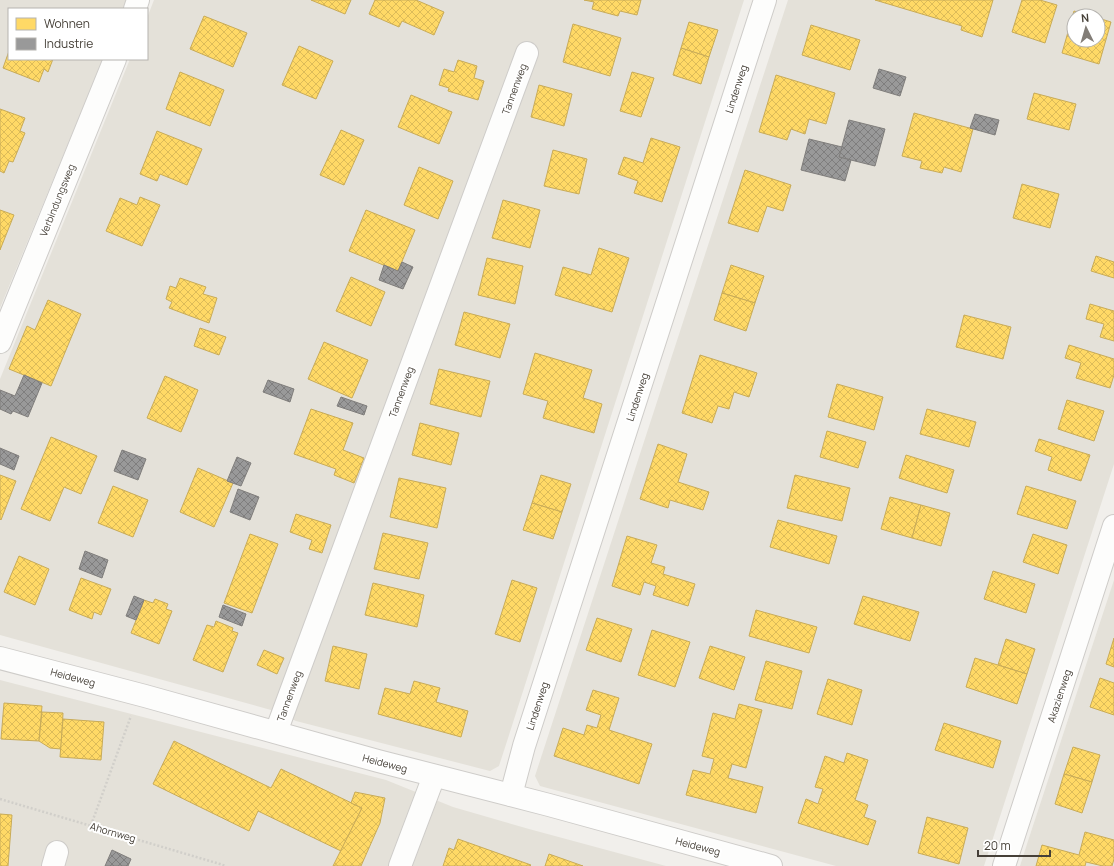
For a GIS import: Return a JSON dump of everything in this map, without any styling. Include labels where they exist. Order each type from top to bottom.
[{"type":"street","name":"Lindenweg","points":[[511,795],[527,738],[765,0]]},
{"type":"street","name":"Tannenweg","points":[[276,732],[527,53]]},
{"type":"street","name":"Verbindungsweg","points":[[0,342],[115,60]]},
{"type":"street","name":"Akazienweg","points":[[1004,866],[1114,526]]},
{"type":"street","name":"Heideweg","points":[[0,658],[771,866]]},
{"type":"street","points":[[400,866],[434,776]]},
{"type":"path","points":[[91,825],[131,716]]},
{"type":"path","name":"Ahornweg","points":[[0,799],[226,866]]},
{"type":"shaded area","points":[[0,0],[128,0],[124,8],[8,8],[8,60],[103,60],[0,308]]},
{"type":"shaded area","points":[[154,0],[744,0],[499,766],[490,771],[296,721],[271,710],[0,635],[0,379],[130,60],[148,60],[148,15]]},
{"type":"shaded area","points":[[788,0],[1114,0],[1114,464],[984,866],[836,866],[540,786],[535,776]]},
{"type":"shaded area","points":[[1114,580],[1114,866],[1020,866],[1027,844]]},
{"type":"shaded area","points":[[0,680],[386,780],[453,807],[666,866],[0,866]]},
{"type":"building: Wohnen","points":[[311,0],[351,0],[345,14]]},
{"type":"building: Wohnen","points":[[375,0],[416,0],[444,12],[434,35],[402,21],[399,27],[369,14]]},
{"type":"building: Wohnen","points":[[584,0],[641,0],[637,15],[620,11],[618,16],[592,9],[594,2]]},
{"type":"building: Wohnen","points":[[875,0],[993,0],[982,37],[961,30],[962,26]]},
{"type":"building: Wohnen","points":[[1022,0],[1040,0],[1057,5],[1045,43],[1012,32]]},
{"type":"building: Wohnen","points":[[204,16],[247,33],[233,67],[190,49]]},
{"type":"building: Wohnen","points":[[1106,20],[1111,22],[1106,40]]},
{"type":"building: Wohnen","points":[[689,22],[718,30],[709,57],[681,48]]},
{"type":"building: Wohnen","points":[[573,24],[621,38],[610,76],[563,62]]},
{"type":"building: Wohnen","points":[[811,25],[860,40],[850,70],[802,55]]},
{"type":"building: Wohnen","points":[[1066,39],[1066,48],[1104,48],[1099,64],[1062,53]]},
{"type":"building: Wohnen","points":[[299,46],[333,61],[316,99],[282,85]]},
{"type":"building: Wohnen","points":[[681,48],[709,57],[701,84],[673,75]]},
{"type":"building: Wohnen","points":[[8,54],[8,60],[53,60],[48,72],[44,69],[39,82],[3,68]]},
{"type":"building: Wohnen","points":[[458,60],[477,66],[474,78],[484,81],[478,100],[448,91],[449,88],[439,85],[444,69],[454,72]]},
{"type":"building: Wohnen","points":[[180,72],[224,90],[210,126],[166,109]]},
{"type":"building: Wohnen","points":[[632,72],[654,78],[641,117],[620,111]]},
{"type":"building: Wohnen","points":[[776,75],[835,93],[826,124],[809,119],[805,134],[791,129],[787,140],[759,132]]},
{"type":"building: Wohnen","points":[[539,85],[572,94],[564,126],[531,117]]},
{"type":"building: Wohnen","points":[[1034,93],[1076,104],[1069,130],[1027,119]]},
{"type":"building: Wohnen","points":[[411,95],[452,112],[439,144],[398,127]]},
{"type":"building: Wohnen","points":[[0,109],[25,118],[20,131],[25,133],[13,162],[9,161],[4,173],[0,171]]},
{"type":"building: Wohnen","points":[[914,113],[973,129],[961,172],[944,167],[942,173],[920,168],[922,161],[902,156]]},
{"type":"building: Wohnen","points":[[341,130],[364,140],[344,185],[320,175]]},
{"type":"building: Wohnen","points":[[157,131],[202,149],[187,185],[160,174],[157,181],[140,174]]},
{"type":"building: Wohnen","points":[[651,138],[680,147],[662,202],[634,193],[638,181],[618,174],[624,157],[643,163]]},
{"type":"building: Wohnen","points":[[553,150],[587,159],[579,194],[544,186]]},
{"type":"building: Wohnen","points":[[419,167],[453,181],[438,219],[404,205]]},
{"type":"building: Wohnen","points":[[745,170],[791,185],[783,211],[767,206],[758,232],[728,223]]},
{"type":"building: Wohnen","points":[[1022,184],[1059,194],[1050,228],[1013,218]]},
{"type":"building: Wohnen","points":[[140,197],[160,205],[142,246],[106,231],[120,198],[137,205]]},
{"type":"building: Wohnen","points":[[503,200],[540,210],[530,248],[492,238]]},
{"type":"building: Wohnen","points":[[0,210],[14,215],[0,250]]},
{"type":"building: Wohnen","points":[[366,210],[415,230],[398,271],[349,251]]},
{"type":"building: Wohnen","points":[[599,248],[629,258],[612,312],[555,295],[563,267],[591,275]]},
{"type":"building: Wohnen","points":[[1096,256],[1114,262],[1114,278],[1091,271]]},
{"type":"building: Wohnen","points":[[487,258],[523,266],[515,304],[478,295]]},
{"type":"building: Wohnen","points":[[731,265],[764,276],[755,303],[722,293]]},
{"type":"building: Wohnen","points":[[351,277],[385,292],[371,326],[336,311]]},
{"type":"building: Wohnen","points":[[180,278],[206,287],[203,294],[217,298],[209,323],[169,308],[172,302],[166,299],[170,286],[176,288]]},
{"type":"building: Wohnen","points":[[722,293],[755,303],[746,331],[714,320]]},
{"type":"building: Wohnen","points":[[48,300],[81,314],[51,386],[9,369],[27,326],[35,330]]},
{"type":"building: Wohnen","points":[[1090,304],[1114,311],[1114,341],[1100,337],[1104,324],[1086,319]]},
{"type":"building: Wohnen","points":[[464,312],[510,324],[500,358],[455,345]]},
{"type":"building: Wohnen","points":[[964,315],[1011,327],[1003,359],[956,347]]},
{"type":"building: Wohnen","points":[[200,328],[226,337],[219,355],[194,346]]},
{"type":"building: Wohnen","points":[[324,342],[368,360],[352,398],[308,379]]},
{"type":"building: Wohnen","points":[[1069,345],[1114,359],[1114,375],[1110,388],[1076,378],[1081,363],[1065,358]]},
{"type":"building: Wohnen","points":[[535,353],[592,370],[583,398],[602,404],[594,433],[543,418],[548,401],[523,394]]},
{"type":"building: Wohnen","points":[[700,355],[757,373],[749,397],[734,392],[729,409],[718,406],[712,423],[682,413]]},
{"type":"building: Wohnen","points":[[439,369],[490,381],[481,417],[430,404]]},
{"type":"building: Wohnen","points":[[165,376],[198,390],[181,432],[147,418]]},
{"type":"building: Wohnen","points":[[837,384],[883,397],[874,430],[828,417]]},
{"type":"building: Wohnen","points":[[1067,400],[1104,411],[1094,441],[1058,429]]},
{"type":"building: Wohnen","points":[[311,409],[353,423],[343,450],[364,458],[354,483],[334,475],[336,469],[294,454]]},
{"type":"building: Wohnen","points":[[927,409],[976,422],[969,447],[920,434]]},
{"type":"building: Wohnen","points":[[420,423],[459,433],[451,465],[412,455]]},
{"type":"building: Wohnen","points":[[827,431],[866,442],[858,468],[820,457]]},
{"type":"building: Wohnen","points":[[51,437],[97,456],[81,494],[64,487],[50,521],[21,509]]},
{"type":"building: Wohnen","points":[[1039,439],[1090,455],[1081,481],[1048,470],[1052,457],[1035,451]]},
{"type":"building: Wohnen","points":[[658,444],[687,454],[678,482],[709,492],[703,510],[670,500],[668,508],[640,499]]},
{"type":"building: Wohnen","points":[[906,455],[954,470],[947,493],[899,478]]},
{"type":"building: Wohnen","points":[[198,468],[233,483],[214,527],[180,512]]},
{"type":"building: Wohnen","points":[[0,475],[16,481],[1,520],[0,519]]},
{"type":"building: Wohnen","points":[[541,475],[571,484],[562,512],[532,503]]},
{"type":"building: Wohnen","points":[[795,475],[850,488],[842,521],[787,508]]},
{"type":"building: Wohnen","points":[[399,478],[446,488],[437,528],[390,517]]},
{"type":"building: Wohnen","points":[[113,486],[148,500],[133,537],[98,523]]},
{"type":"building: Wohnen","points":[[1026,486],[1076,501],[1067,529],[1017,514]]},
{"type":"building: Wohnen","points":[[890,497],[921,505],[912,538],[881,529]]},
{"type":"building: Wohnen","points":[[532,503],[562,512],[553,539],[523,530]]},
{"type":"building: Wohnen","points":[[921,505],[950,513],[941,546],[912,538]]},
{"type":"building: Wohnen","points":[[296,514],[331,525],[322,553],[309,549],[312,540],[290,532]]},
{"type":"building: Wohnen","points":[[778,520],[837,536],[829,564],[770,547]]},
{"type":"building: Wohnen","points":[[383,533],[428,543],[419,579],[374,569]]},
{"type":"building: Wohnen","points":[[250,534],[278,544],[252,613],[224,603]]},
{"type":"building: Wohnen","points":[[1033,534],[1067,545],[1058,574],[1023,562]]},
{"type":"building: Wohnen","points":[[627,536],[657,545],[651,563],[665,567],[663,574],[695,584],[688,606],[653,595],[656,586],[644,582],[640,595],[612,586]]},
{"type":"building: Wohnen","points":[[19,556],[49,569],[35,605],[4,592]]},
{"type":"building: Wohnen","points":[[993,571],[1035,584],[1026,613],[984,599]]},
{"type":"building: Wohnen","points":[[81,578],[111,589],[101,615],[94,612],[92,619],[69,610]]},
{"type":"building: Wohnen","points":[[512,580],[537,588],[520,642],[495,634]]},
{"type":"building: Wohnen","points":[[373,583],[424,595],[417,627],[365,615]]},
{"type":"building: Wohnen","points":[[863,596],[919,612],[910,641],[854,624]]},
{"type":"building: Wohnen","points":[[155,599],[168,604],[166,609],[172,611],[159,644],[131,633],[144,600],[153,603]]},
{"type":"building: Wohnen","points":[[756,610],[817,627],[809,653],[749,636]]},
{"type":"building: Wohnen","points":[[597,618],[632,629],[621,662],[586,650]]},
{"type":"building: Wohnen","points":[[216,621],[233,628],[232,631],[238,633],[223,672],[193,660],[207,625],[214,627]]},
{"type":"building: Wohnen","points":[[652,630],[690,642],[675,687],[638,675]]},
{"type":"building: Wohnen","points":[[1114,638],[1114,667],[1106,664]]},
{"type":"building: Wohnen","points":[[1006,639],[1035,649],[1027,674],[998,665]]},
{"type":"building: Wohnen","points":[[333,646],[367,654],[359,689],[325,681]]},
{"type":"building: Wohnen","points":[[710,646],[745,657],[734,690],[699,678]]},
{"type":"building: Wohnen","points":[[264,650],[284,658],[277,674],[257,665]]},
{"type":"building: Wohnen","points":[[975,658],[1027,674],[1017,704],[966,687]]},
{"type":"building: Wohnen","points":[[766,661],[802,671],[792,709],[755,700]]},
{"type":"building: Wohnen","points":[[1100,678],[1114,683],[1114,715],[1090,707]]},
{"type":"building: Wohnen","points":[[828,679],[862,690],[852,725],[817,714]]},
{"type":"building: Wohnen","points":[[414,681],[440,688],[436,702],[468,711],[461,737],[378,714],[385,688],[410,694]]},
{"type":"building: Wohnen","points":[[593,690],[619,698],[609,730],[652,744],[639,784],[554,756],[563,728],[584,735],[587,725],[597,728],[601,715],[586,710]]},
{"type":"building: Wohnen","points":[[4,703],[42,706],[39,741],[1,739]]},
{"type":"building: Wohnen","points":[[739,704],[762,710],[746,768],[732,764],[728,778],[763,787],[756,813],[686,795],[693,770],[710,774],[714,759],[702,756],[713,713],[735,719]]},
{"type":"building: Wohnen","points":[[42,712],[63,713],[61,749],[50,748],[39,741]]},
{"type":"building: Wohnen","points":[[63,719],[104,722],[101,760],[60,757]]},
{"type":"building: Wohnen","points":[[944,723],[1001,741],[993,768],[935,750]]},
{"type":"building: Wohnen","points":[[174,741],[271,788],[281,769],[362,808],[341,851],[258,811],[249,831],[153,784]]},
{"type":"building: Wohnen","points":[[1073,747],[1100,755],[1092,782],[1064,774]]},
{"type":"building: Wohnen","points":[[847,753],[868,760],[855,800],[868,805],[864,817],[876,821],[868,845],[798,823],[806,799],[818,804],[823,789],[815,787],[825,756],[844,763]]},
{"type":"building: Wohnen","points":[[1064,774],[1092,782],[1082,813],[1055,804]]},
{"type":"building: Wohnen","points":[[355,792],[385,798],[380,823],[361,866],[333,866],[362,808],[351,803]]},
{"type":"building: Wohnen","points":[[0,814],[12,815],[8,866],[0,866]]},
{"type":"building: Wohnen","points":[[927,817],[968,828],[959,864],[918,853]]},
{"type":"building: Wohnen","points":[[1085,832],[1114,840],[1114,859],[1112,866],[1103,866],[1086,862],[1085,866],[1036,866],[1042,845],[1079,855]]},
{"type":"building: Wohnen","points":[[458,839],[531,865],[443,866],[449,848],[454,850]]},
{"type":"building: Wohnen","points":[[549,854],[583,866],[545,866]]},
{"type":"building: Industrie","points":[[879,69],[906,77],[900,96],[873,88]]},
{"type":"building: Industrie","points":[[975,114],[999,120],[995,135],[970,128]]},
{"type":"building: Industrie","points":[[849,120],[885,129],[875,166],[839,157]]},
{"type":"building: Industrie","points":[[809,139],[842,147],[839,157],[851,160],[845,181],[801,170]]},
{"type":"building: Industrie","points":[[402,262],[413,267],[403,289],[379,280],[384,265],[398,271]]},
{"type":"building: Industrie","points":[[24,375],[42,383],[28,417],[13,411],[11,414],[0,409],[0,390],[15,396]]},
{"type":"building: Industrie","points":[[268,380],[294,389],[290,402],[263,392]]},
{"type":"building: Industrie","points":[[341,397],[367,406],[364,415],[337,406]]},
{"type":"building: Industrie","points":[[0,448],[19,456],[14,470],[0,464]]},
{"type":"building: Industrie","points":[[122,450],[146,459],[138,480],[114,471]]},
{"type":"building: Industrie","points":[[237,457],[251,463],[241,486],[227,481]]},
{"type":"building: Industrie","points":[[238,489],[259,497],[250,520],[230,512]]},
{"type":"building: Industrie","points":[[85,551],[108,560],[102,578],[79,569]]},
{"type":"building: Industrie","points":[[134,596],[144,600],[136,620],[126,616]]},
{"type":"building: Industrie","points":[[223,605],[246,614],[242,626],[219,617]]},
{"type":"building: Industrie","points":[[112,850],[131,859],[128,866],[105,866]]}]
